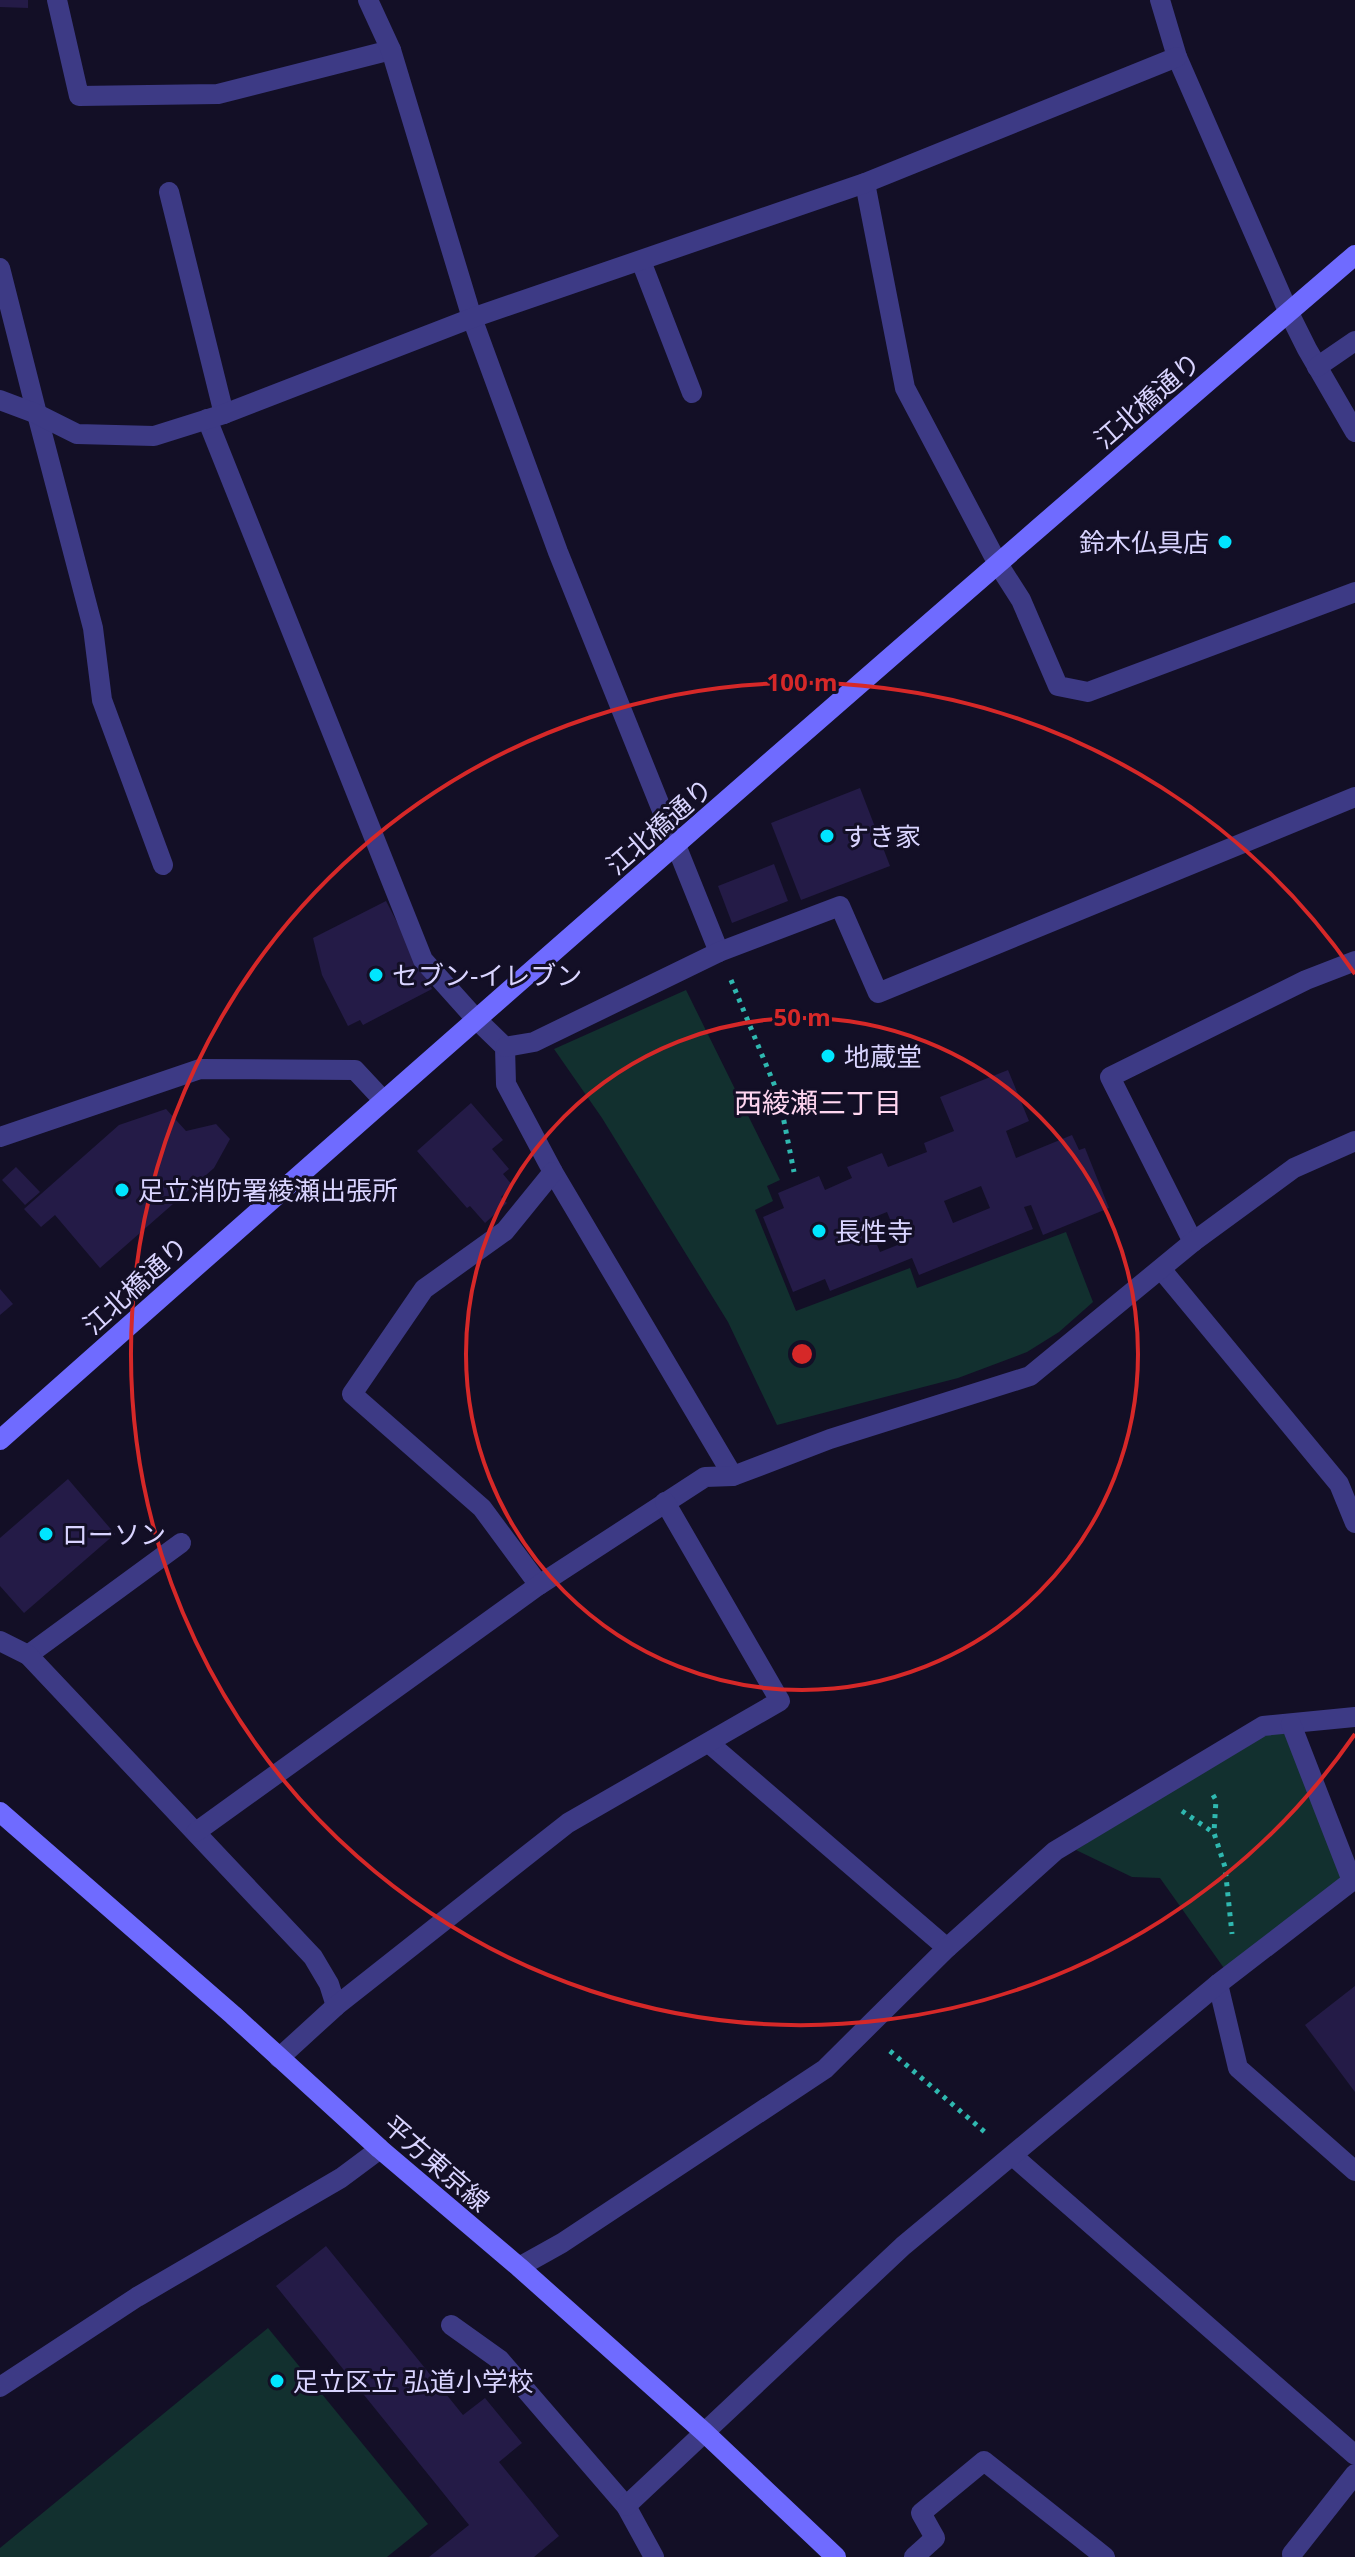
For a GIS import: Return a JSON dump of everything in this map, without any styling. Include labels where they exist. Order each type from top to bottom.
[{"type":"main road","name":"江北橋通り","points":[[0,1440],[475,1018],[1355,255]]},
{"type":"main road","name":"平方東京線","points":[[0,1812],[380,2149],[519,2267],[704,2432],[836,2557]]},
{"type":"street","points":[[57,0],[79,96],[218,94],[391,50]]},
{"type":"street","points":[[368,0],[391,50],[472,318],[558,552],[719,952]]},
{"type":"street","points":[[1160,0],[1177,57],[1288,311],[1355,432]]},
{"type":"street","points":[[0,400],[77,434],[154,436],[216,416],[472,318],[865,183],[1177,57]]},
{"type":"street","points":[[865,183],[905,388],[998,564],[1021,600],[1058,686],[1088,692],[1355,592]]},
{"type":"street","points":[[169,192],[216,416],[423,960],[505,1047],[506,1084],[553,1172],[733,1476]]},
{"type":"street","points":[[641,261],[692,393]]},
{"type":"street","points":[[0,268],[93,628],[102,700],[163,865]]},
{"type":"street","points":[[1317,367],[1355,341]]},
{"type":"street","points":[[505,1047],[534,1042],[719,952],[840,906],[878,993],[1355,797]]},
{"type":"street","points":[[1193,1242],[1110,1077],[1306,980],[1355,961]]},
{"type":"street","points":[[0,1137],[200,1069],[355,1070],[383,1100]]},
{"type":"street","points":[[196,1832],[539,1585],[705,1477],[733,1476],[830,1439],[1030,1376],[1193,1242],[1294,1168],[1355,1141]]},
{"type":"street","points":[[539,1585],[482,1508],[352,1394],[424,1289],[505,1231],[553,1172]]},
{"type":"street","points":[[1161,1269],[1339,1484],[1355,1523]]},
{"type":"street","points":[[279,2058],[336,2006],[568,1823],[780,1701],[665,1502]]},
{"type":"street","points":[[28,1655],[181,1543]]},
{"type":"street","points":[[0,1641],[28,1655],[313,1957],[329,1984],[336,2006]]},
{"type":"street","points":[[519,2267],[562,2243],[825,2069],[947,1948],[1055,1851],[1263,1726],[1355,1717]]},
{"type":"street","points":[[626,2506],[903,2246],[1218,1984],[1352,1881],[1291,1724]]},
{"type":"street","points":[[710,1744],[947,1948]]},
{"type":"street","points":[[1218,1984],[1238,2068],[1355,2171]]},
{"type":"street","points":[[0,2387],[137,2297],[341,2178],[380,2149]]},
{"type":"street","points":[[1013,2156],[1355,2455]]},
{"type":"street","points":[[451,2325],[500,2360],[626,2506],[654,2557]]},
{"type":"street","points":[[914,2557],[935,2538],[921,2513],[984,2461],[1105,2557]]},
{"type":"street","points":[[1292,2554],[1355,2474]]},
{"type":"path","points":[[719,952],[779,1096],[794,1172]]},
{"type":"path","points":[[1153,1792],[1214,1833],[1225,1867],[1235,1971]]},
{"type":"path","points":[[865,2030],[1013,2156]]},
{"type":"green space","points":[[686,990],[780,1180],[767,1186],[773,1201],[755,1210],[796,1311],[910,1268],[917,1288],[1066,1232],[1093,1302],[1059,1332],[1027,1352],[958,1378],[777,1425],[728,1322],[602,1118],[554,1049]]},
{"type":"green space","points":[[1289,1730],[1347,1879],[1226,1971],[1160,1878],[1132,1877],[1076,1850],[1261,1732]]},
{"type":"green space","points":[[268,2328],[428,2524],[387,2557],[0,2557],[0,2548]]},
{"type":"building","points":[[0,0],[28,0],[28,8],[0,7]]},
{"type":"building","points":[[860,788],[890,866],[801,900],[771,823]]},
{"type":"building","points":[[774,864],[788,901],[732,923],[718,886]]},
{"type":"building","points":[[386,901],[432,989],[363,1025],[360,1020],[348,1026],[322,975],[313,938]]},
{"type":"building","points":[[1008,1070],[1029,1121],[1006,1131],[1016,1158],[1072,1135],[1079,1150],[1085,1148],[1109,1208],[1043,1235],[1031,1205],[1024,1207],[1033,1229],[919,1275],[912,1258],[830,1291],[825,1279],[793,1292],[763,1217],[784,1208],[778,1193],[819,1176],[825,1190],[852,1178],[847,1167],[882,1153],[888,1167],[927,1152],[924,1143],[954,1131],[940,1097]],"holes":[[[981,1186],[990,1208],[953,1223],[944,1201]],[[887,1212],[900,1244],[880,1252],[867,1220]]]},
{"type":"building","points":[[471,1103],[503,1140],[492,1149],[509,1169],[503,1174],[513,1186],[501,1197],[507,1203],[485,1223],[470,1206],[467,1208],[417,1151]]},
{"type":"building","points":[[166,1109],[186,1131],[216,1124],[230,1139],[214,1168],[100,1268],[55,1215],[41,1227],[24,1209],[119,1125]]},
{"type":"building","points":[[16,1167],[40,1192],[25,1205],[2,1180]]},
{"type":"building","points":[[0,1289],[13,1304],[0,1315]]},
{"type":"building","points":[[68,1479],[115,1534],[24,1613],[0,1586],[0,1538]]},
{"type":"building","points":[[1355,1986],[1355,2092],[1305,2025]]},
{"type":"building","points":[[326,2246],[463,2415],[485,2398],[522,2443],[499,2462],[559,2536],[534,2557],[429,2557],[469,2525],[276,2286]]},
{"type":"place","name":"鈴木仏具店","points":[[1225,542]]},
{"type":"place","name":"すき家","points":[[827,836]]},
{"type":"place","name":"セブン-イレブン","points":[[376,975]]},
{"type":"place","name":"地蔵堂","points":[[828,1056]]},
{"type":"place","name":"足立消防署綾瀬出張所","points":[[122,1190]]},
{"type":"place","name":"長性寺","points":[[819,1231]]},
{"type":"place","name":"ローソン","points":[[46,1534]]},
{"type":"place","name":"足立区立 弘道小学校","points":[[277,2381]]},
{"type":"district","name":"西綾瀬三丁目","points":[[818,1102]]}]
